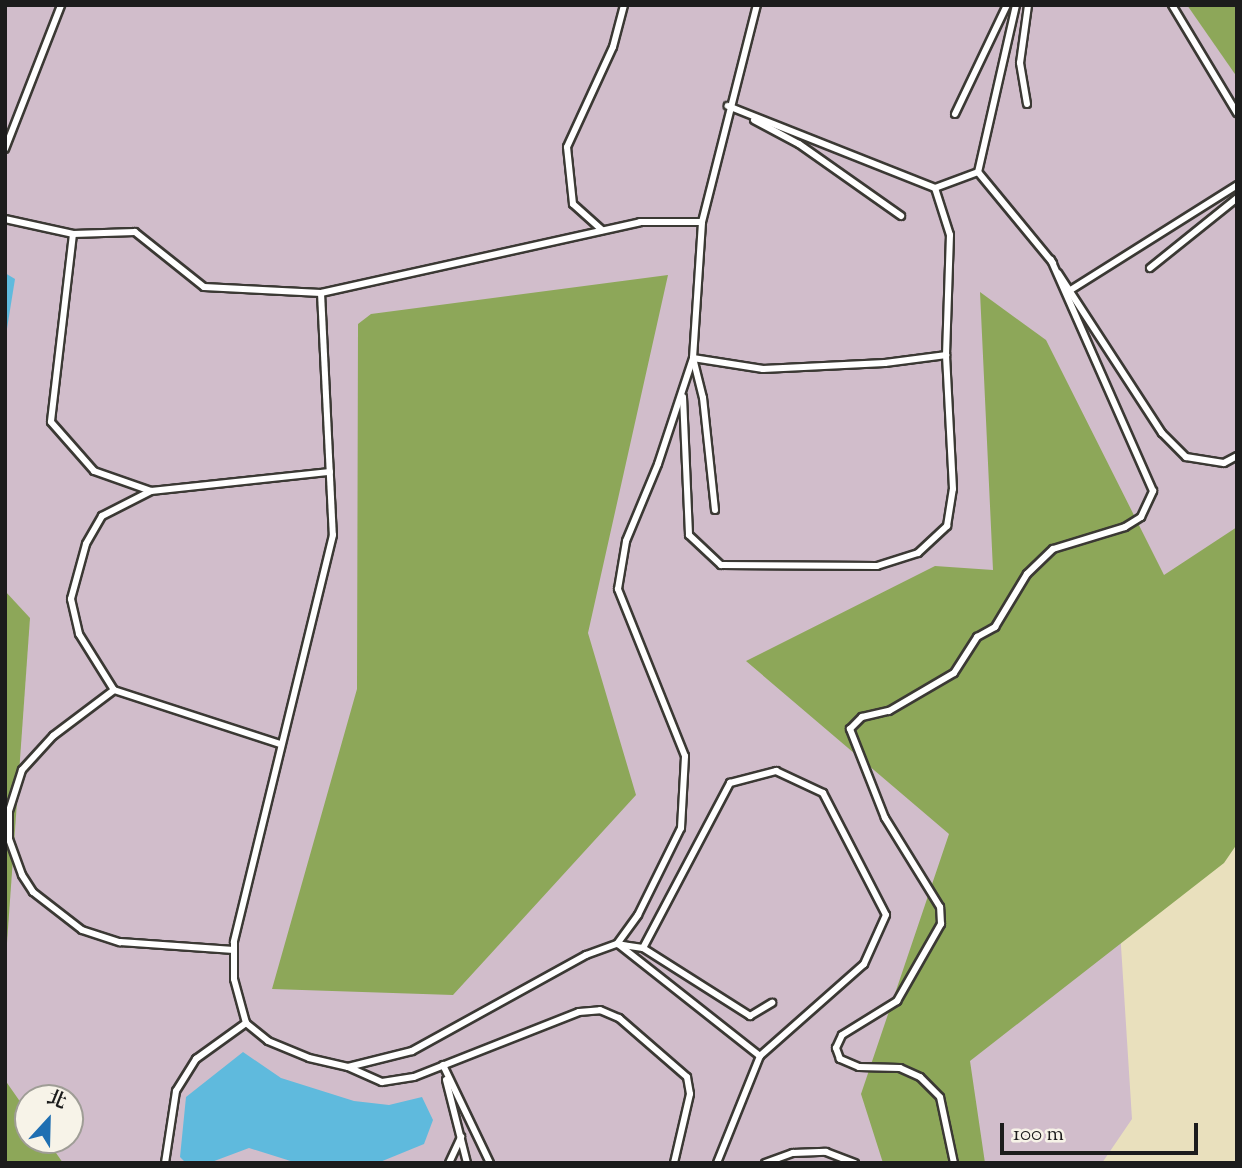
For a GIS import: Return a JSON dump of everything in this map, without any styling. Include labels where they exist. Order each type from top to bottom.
[{"type":"lane","points":[[5,149],[61,5]]},
{"type":"lane","points":[[602,230],[573,204],[567,147],[613,47],[624,5]]},
{"type":"lane","points":[[348,1067],[412,1051],[586,956],[617,943],[638,915],[681,828],[686,789],[685,756],[618,589],[626,541],[659,464],[693,358],[702,222],[728,106],[757,5]]},
{"type":"lane","points":[[955,114],[1007,5]]},
{"type":"lane","points":[[978,172],[1016,5]]},
{"type":"lane","points":[[1027,104],[1020,63],[1028,5]]},
{"type":"lane","points":[[1172,5],[1237,113]]},
{"type":"lane","points":[[728,106],[935,188],[978,172]]},
{"type":"lane","points":[[728,106],[799,144],[901,216]]},
{"type":"lane","points":[[978,172],[1051,260],[1162,433],[1186,457],[1224,463],[1237,456]]},
{"type":"lane","points":[[1069,291],[1237,185]]},
{"type":"lane","points":[[683,389],[689,535],[720,565],[877,566],[918,553],[947,526],[953,489],[946,355],[950,235],[935,188]]},
{"type":"lane","points":[[1150,268],[1237,198]]},
{"type":"lane","points":[[5,219],[73,234],[135,232],[204,288],[321,293],[640,222],[702,222]]},
{"type":"lane","points":[[73,234],[51,422],[94,471],[151,491]]},
{"type":"lane","points":[[954,1163],[940,1097],[920,1077],[900,1068],[859,1067],[839,1059],[836,1048],[842,1035],[897,1001],[941,924],[940,907],[885,818],[850,729],[862,717],[889,712],[954,673],[977,637],[995,627],[1027,574],[1053,549],[1125,527],[1141,517],[1153,491],[1051,260]]},
{"type":"lane","points":[[321,293],[332,535],[280,744],[234,950],[234,979],[246,1023],[278,1045],[348,1067],[382,1082],[414,1077],[579,1012],[600,1010],[619,1018],[687,1077],[690,1094],[674,1163]]},
{"type":"lane","points":[[693,358],[763,369],[885,363],[946,355]]},
{"type":"lane","points":[[693,358],[703,398],[715,510]]},
{"type":"lane","points":[[280,744],[114,690],[79,634],[71,599],[86,544],[102,516],[151,491],[330,472]]},
{"type":"lane","points":[[114,690],[54,736],[22,770],[9,810],[9,839],[22,874],[43,901],[82,930],[120,942],[234,950]]},
{"type":"lane","points":[[643,948],[730,783],[776,771],[822,793],[886,915],[864,964],[760,1056],[717,1163]]},
{"type":"lane","points":[[617,943],[643,948],[750,1016],[772,1003]]},
{"type":"lane","points":[[617,943],[760,1056]]},
{"type":"lane","points":[[164,1163],[176,1091],[196,1059],[246,1023]]},
{"type":"lane","points":[[467,1163],[443,1065],[490,1163]]},
{"type":"lane","points":[[449,1163],[461,1137]]},
{"type":"lane","points":[[765,1163],[793,1153],[826,1152],[855,1163]]},
{"type":"shaded area","points":[[5,5],[1237,5],[1237,622],[1108,741],[1132,1119],[1102,1163],[5,1163]]},
{"type":"green space","points":[[1187,5],[1237,5],[1237,77]]},
{"type":"green space","points":[[668,275],[588,633],[636,795],[453,995],[272,989],[357,689],[358,324],[371,314]]},
{"type":"green space","points":[[980,292],[1046,340],[1164,575],[1237,527],[1237,844],[1224,863],[970,1061],[985,1163],[883,1163],[861,1094],[949,834],[746,661],[935,566],[993,570]]},
{"type":"green space","points":[[5,591],[30,618],[5,971]]},
{"type":"green space","points":[[5,1080],[14,1093],[14,1154],[57,1154],[63,1163],[5,1163]]},
{"type":"water","points":[[5,273],[15,279],[5,341]]},
{"type":"water","points":[[243,1052],[281,1078],[354,1101],[389,1105],[422,1097],[433,1120],[424,1144],[380,1162],[297,1163],[249,1148],[209,1163],[186,1163],[180,1157],[186,1097]]}]
